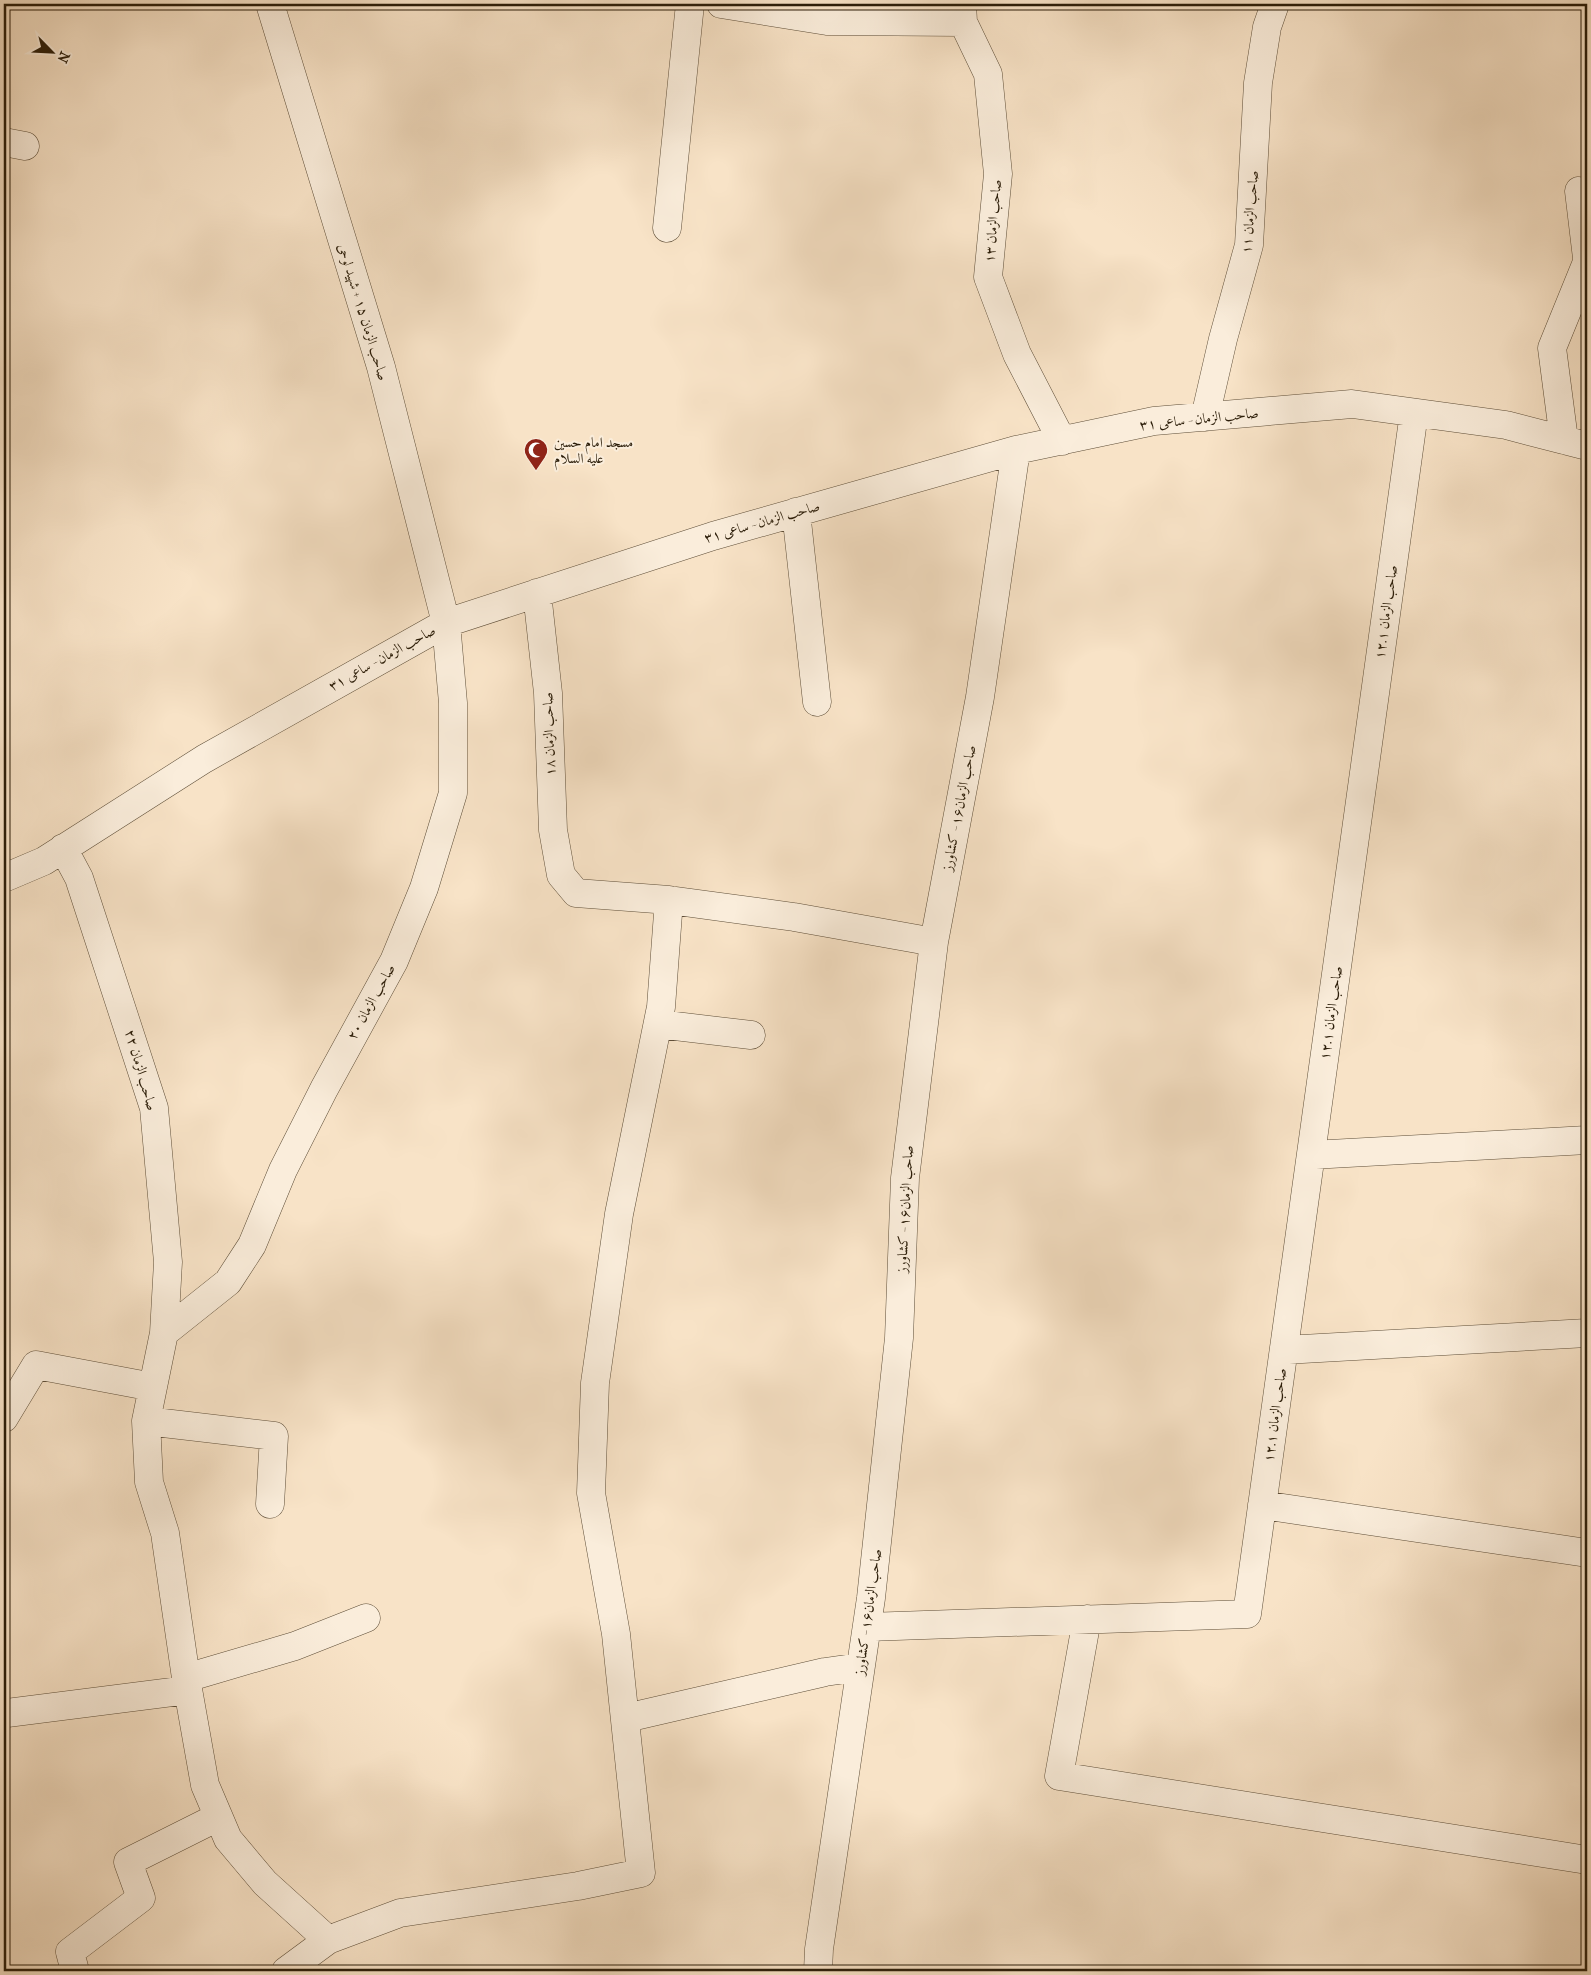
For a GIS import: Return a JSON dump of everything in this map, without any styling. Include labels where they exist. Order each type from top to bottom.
[{"type":"street","name":"صاحب الزمان ۱۵ + شهید لوحی","points":[[270,4],[381,367],[446,623]]},
{"type":"street","points":[[667,228],[690,4]]},
{"type":"street","points":[[721,4],[827,21],[963,13]]},
{"type":"street","name":"صاحب الزمان ۱۱","points":[[1205,417],[1223,339],[1249,245],[1258,83],[1267,27],[1275,4]]},
{"type":"street","name":"صاحب الزمان ۱۳","points":[[963,13],[988,74],[998,174],[988,277],[1017,354],[1062,441]]},
{"type":"street","points":[[1579,191],[1587,258]]},
{"type":"street","points":[[1576,443],[1552,348],[1587,262]]},
{"type":"street","name":"صاحب الزمان - ساعی ۳۱","points":[[4,878],[44,861],[204,759],[446,623],[713,536],[1016,450],[1154,421],[1352,404],[1506,425],[1576,443]]},
{"type":"street","name":"صاحب الزمان ۱۲.۱","points":[[1087,1619],[1247,1614],[1414,413]]},
{"type":"street","name":"صاحب الزمان۱۶ - کشاورز","points":[[818,1971],[820,1939],[867,1627],[899,1338],[905,1178],[934,942],[980,697],[1016,450]]},
{"type":"street","points":[[796,512],[817,702]]},
{"type":"street","name":"صاحب الزمان ۱۸","points":[[536,593],[548,694],[553,830],[561,875],[576,893],[669,900]]},
{"type":"street","name":"صاحب الزمان ۲۰","points":[[164,1333],[228,1282],[252,1245],[283,1170],[324,1089],[394,961],[424,888],[453,793],[453,704],[446,623]]},
{"type":"street","name":"صاحب الزمان ۲۲","points":[[63,848],[79,878],[154,1108],[168,1262],[164,1333],[146,1421],[149,1482],[165,1533],[187,1684],[205,1785],[228,1839],[265,1883],[328,1940]]},
{"type":"street","points":[[286,1971],[328,1940],[400,1913],[578,1886],[641,1873],[616,1634],[591,1493],[596,1383],[619,1214],[661,1007],[669,900],[794,917],[934,942]]},
{"type":"street","points":[[658,1024],[751,1035]]},
{"type":"street","points":[[1311,1155],[1587,1140]]},
{"type":"street","points":[[1284,1350],[1587,1333]]},
{"type":"street","points":[[4,1418],[36,1366],[153,1387]]},
{"type":"street","points":[[146,1421],[274,1436],[270,1504]]},
{"type":"street","points":[[1262,1505],[1587,1553]]},
{"type":"street","points":[[7,1713],[187,1684],[295,1646],[366,1618]]},
{"type":"street","points":[[867,1627],[1087,1619],[1060,1776],[1587,1860]]},
{"type":"street","points":[[626,1718],[825,1672],[860,1667]]},
{"type":"street","points":[[75,1971],[70,1952],[141,1898],[128,1862],[218,1817]]},
{"type":"place","name":"مسجد امام حسین علیه السلام","points":[[536,471]]}]
